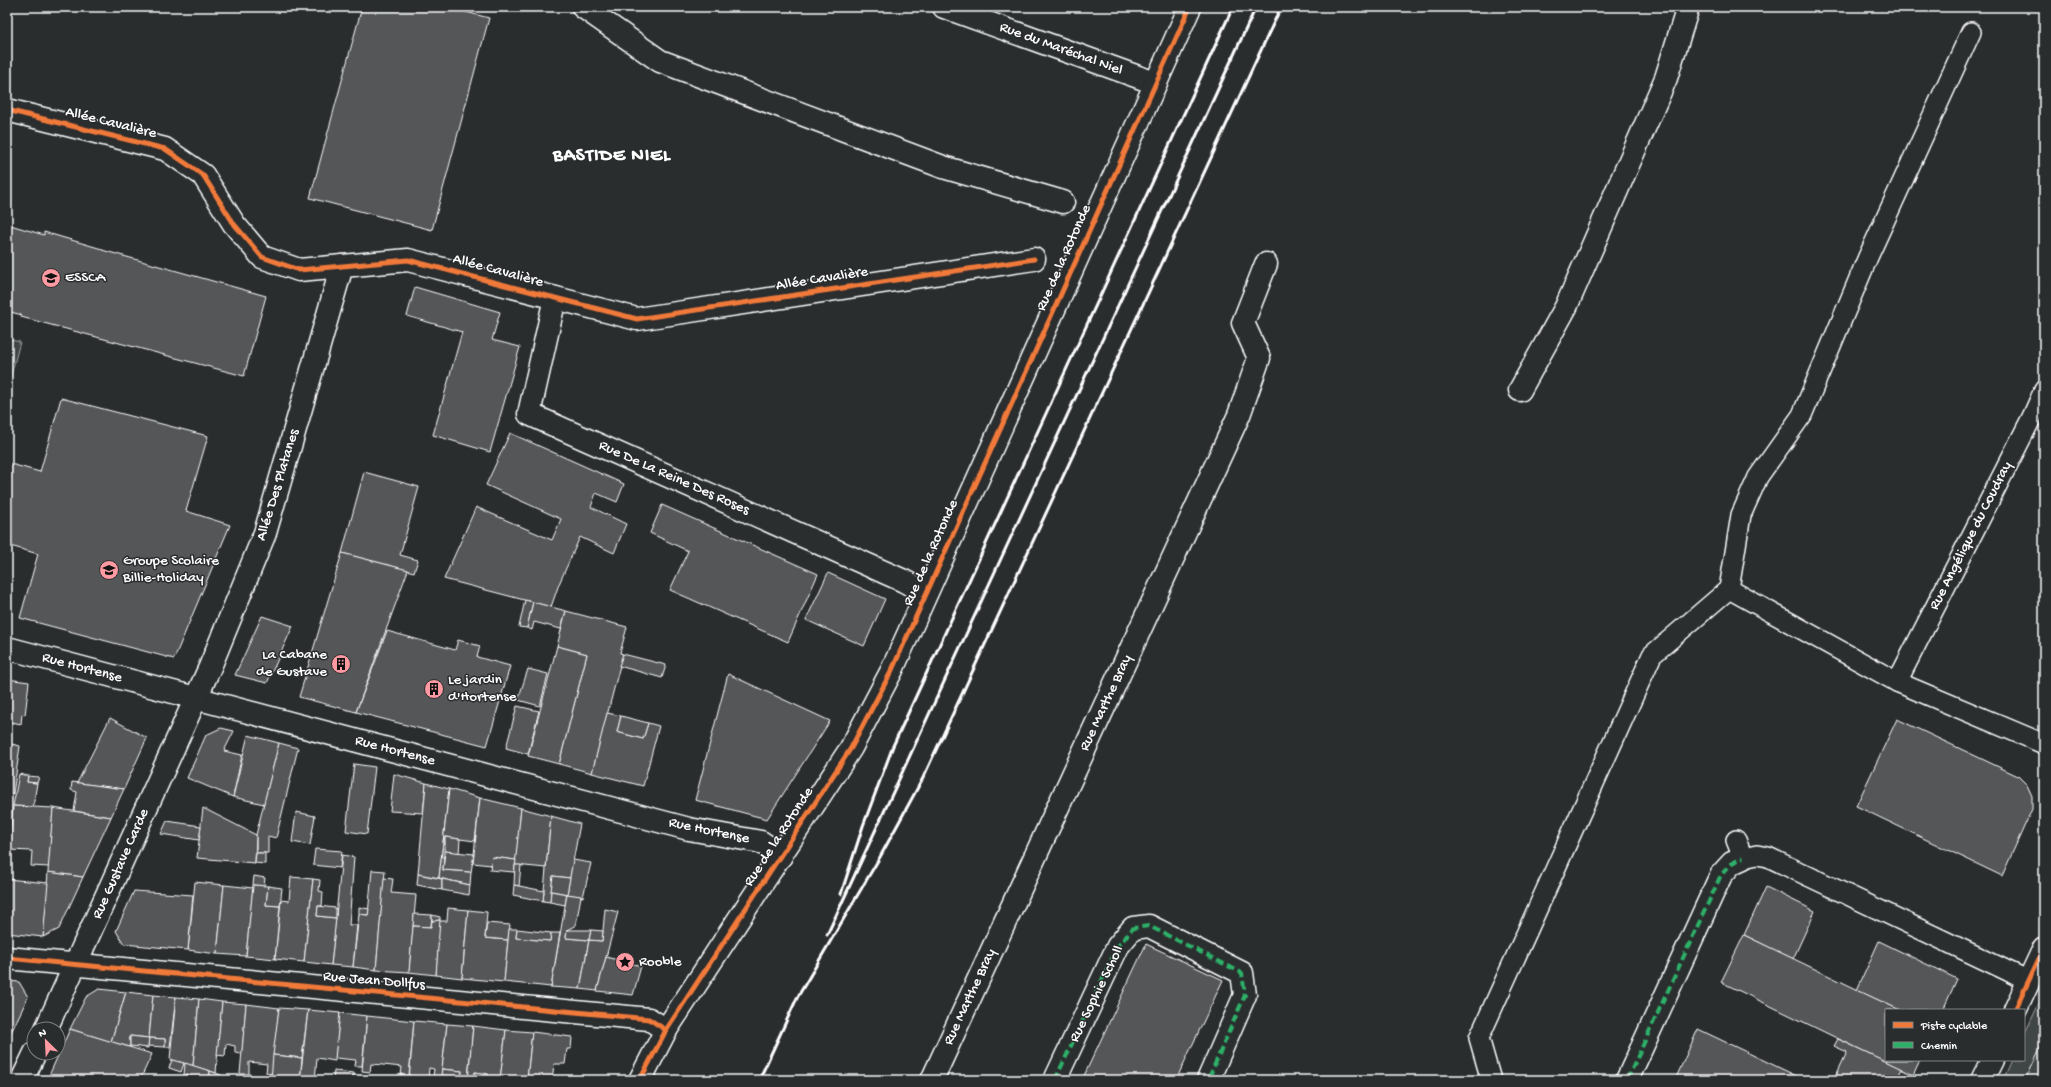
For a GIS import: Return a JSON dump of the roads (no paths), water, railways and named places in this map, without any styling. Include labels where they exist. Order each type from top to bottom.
[{"type":"street","points":[[583,7],[660,61],[943,167],[1063,202]]},
{"type":"street","name":"Rue du Maréchal Niel","points":[[944,7],[1155,83]]},
{"type":"street","name":"Rue de la Rotonde","points":[[640,1080],[666,1030],[851,748],[892,670],[1190,7]]},
{"type":"street","points":[[1520,390],[1566,307],[1663,85],[1688,7]]},
{"type":"street","name":"Allée Cavalière","points":[[7,110],[165,149],[202,175],[234,224],[262,257],[299,270],[408,260],[637,319],[1034,259]]},
{"type":"street","name":"Rue Marthe Bray","points":[[932,1080],[1239,415],[1259,358],[1243,323],[1266,264]]},
{"type":"street","name":"Allée Des Platanes","points":[[196,699],[265,533],[342,266]]},
{"type":"street","name":"Rue De La Reine Des Roses","points":[[555,298],[529,414],[904,581],[926,593]]},
{"type":"street","name":"Rue Hortense","points":[[7,648],[689,829],[761,842],[781,856]]},
{"type":"street","name":"Rue Gustave Carde","points":[[50,1021],[196,699]]},
{"type":"street","points":[[1627,1080],[1721,875],[1732,863],[1739,849]]},
{"type":"street","name":"Rue Sophie Scholl","points":[[1055,1080],[1118,946],[1133,928],[1149,926],[1242,973],[1245,995],[1208,1080]]},
{"type":"street","points":[[2015,1009],[2044,948]]},
{"type":"street","name":"Rue Jean Dollfus","points":[[7,958],[648,1019],[666,1030]]},
{"type":"street","points":[[22,1080],[31,1061]]},
{"type":"street","points":[[1982,1080],[1992,1061]]},
{"type":"lane","points":[[1491,1080],[1479,1038],[1652,655],[1729,589],[1741,515],[1758,477],[1802,415],[1868,257],[1971,32]]},
{"type":"lane","name":"Rue Angélique du Coudray","points":[[1897,682],[2032,417],[2044,390]]},
{"type":"lane","points":[[1729,589],[1897,682],[2044,744]]},
{"type":"lane","points":[[1739,849],[1768,857],[2029,981]]},
{"type":"tram line","points":[[2025,1080],[2044,1040]]},
{"type":"tram line","points":[[2041,1080],[2044,1074]]},
{"type":"railway","points":[[841,894],[863,826],[893,746],[1233,7]]},
{"type":"railway","points":[[827,935],[1256,7]]},
{"type":"railway","points":[[759,1080],[797,998],[880,857],[923,778],[1281,7]]},
{"type":"place","name":"ESSCA","points":[[51,278]]},
{"type":"place","name":"Groupe Scolaire Billie-Holiday","points":[[109,570]]},
{"type":"place","name":"La Cabane de Gustave","points":[[341,664]]},
{"type":"place","name":"Le jardin d'Hortense","points":[[434,689]]},
{"type":"place","name":"Rooble","points":[[625,962]]},
{"type":"district","name":"BASTIDE NIEL","points":[[612,156]]}]
